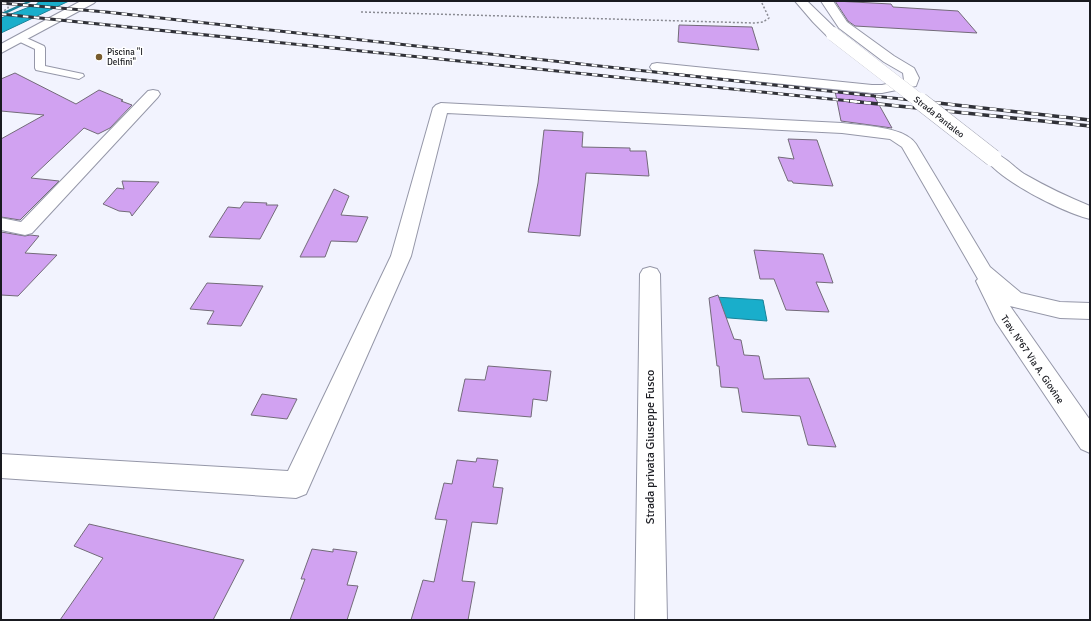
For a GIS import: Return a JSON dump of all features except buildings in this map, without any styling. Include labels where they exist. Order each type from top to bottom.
[{"type":"street","points":[[1,49],[90,1]]},
{"type":"street","name":"Strada Pantaleo","points":[[801,1],[833,34],[1018,178],[1051,196],[1090,213]]},
{"type":"street","points":[[657,67],[872,89],[882,89],[911,83],[912,78],[909,71],[889,59],[843,24],[827,1]]},
{"type":"street","points":[[1,224],[25,229],[153,94]]},
{"type":"street","points":[[1,466],[296,485],[401,256],[441,108],[842,128],[894,135],[908,144],[983,272],[1014,299],[1060,310],[1090,311]]},
{"type":"street","name":"Trav. N°67 Via A. Giovine","points":[[983,272],[1004,316],[1090,441]]},
{"type":"street","name":"Strada privata Giuseppe Fusco","points":[[650,274],[651,620]]},
{"type":"lane","points":[[20,38],[40,48],[40,68],[79,76]]},
{"type":"path","points":[[1,13],[8,8],[9,1]]},
{"type":"path","points":[[361,12],[755,23],[763,22],[769,18],[761,1]]},
{"type":"water","points":[[39,1],[69,1],[1,33],[1,18],[37,4]]},
{"type":"water","points":[[715,297],[763,300],[767,321],[717,317]]},
{"type":"waterway","points":[[1,15],[31,1]]},
{"type":"railway","points":[[1,3],[106,12],[927,102]]},
{"type":"railway","points":[[1,14],[860,102]]},
{"type":"railway","points":[[850,101],[1090,126]]},
{"type":"railway","points":[[920,101],[927,102]]},
{"type":"railway","points":[[927,102],[1090,120]]},
{"type":"place","name":"Piscina \"I Delfini\"","points":[[99,57]]}]
